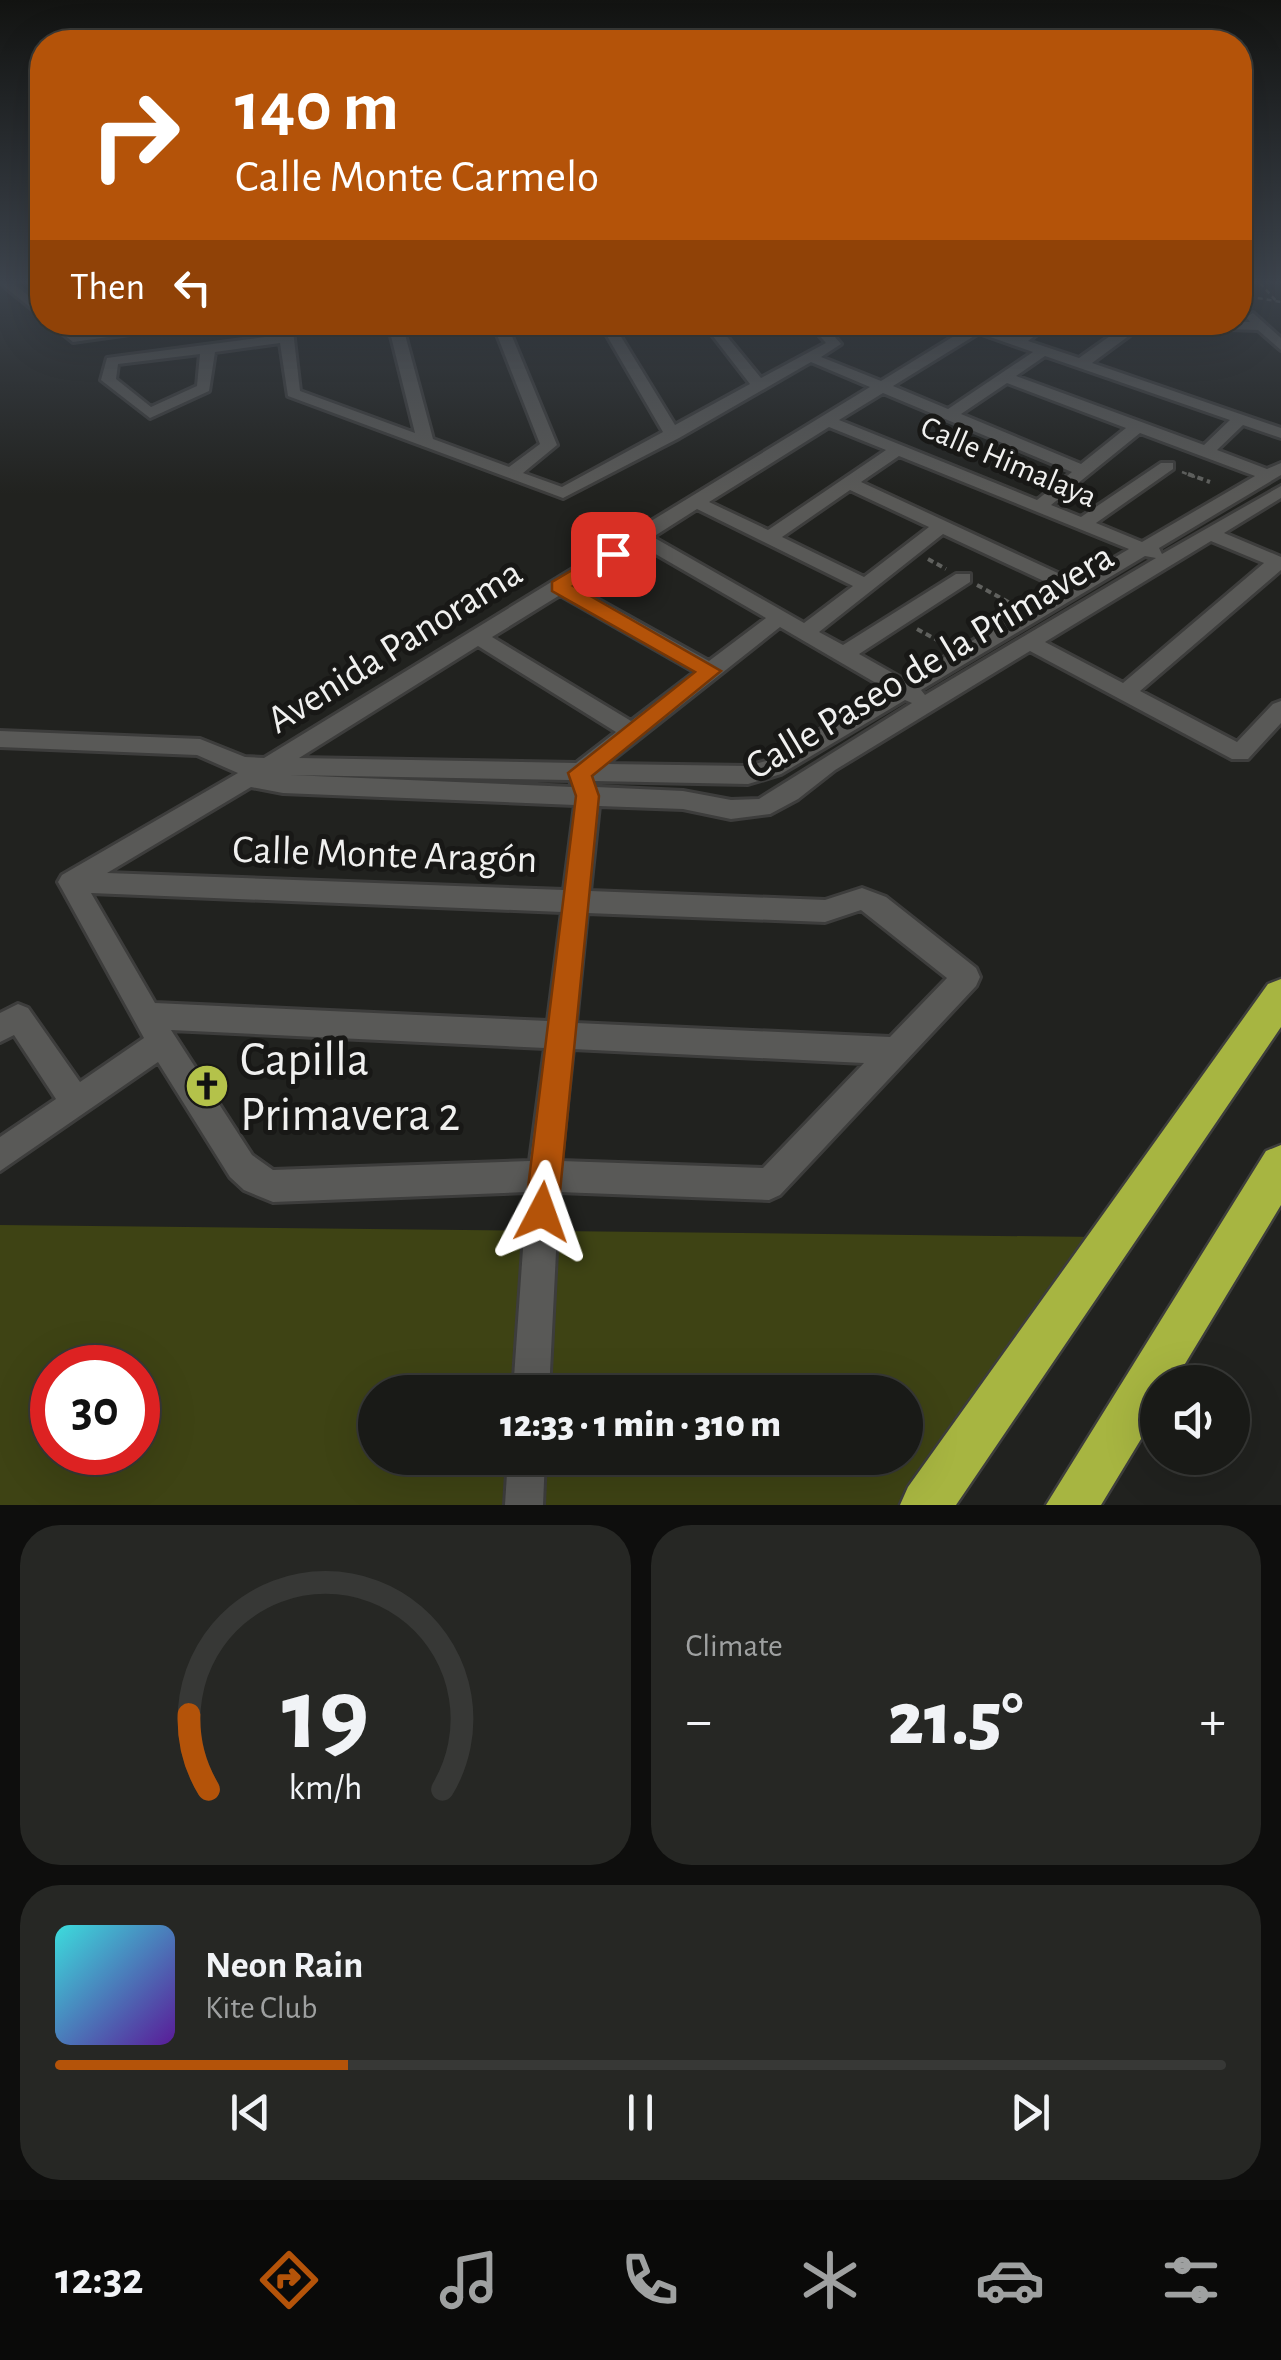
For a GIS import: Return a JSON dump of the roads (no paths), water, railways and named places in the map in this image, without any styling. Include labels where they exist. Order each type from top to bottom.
[{"type":"highway","points":[[926,1505],[1281,996]]},
{"type":"highway","points":[[1072,1505],[1281,1166]]},
{"type":"street","points":[[166,353],[112,360],[108,380],[150,413],[204,388],[207,353]]},
{"type":"street","points":[[289,353],[293,393],[555,492],[572,492],[817,353]]},
{"type":"street","points":[[403,353],[426,443]]},
{"type":"street","points":[[510,475],[550,445],[512,353]]},
{"type":"street","points":[[624,353],[673,434]]},
{"type":"street","points":[[733,353],[759,386]]},
{"type":"street","name":"Avenida Panorama","points":[[71,882],[246,772],[272,764],[938,353]]},
{"type":"street","points":[[949,415],[1039,353]]},
{"type":"street","points":[[1053,353],[1281,433]]},
{"type":"street","points":[[1082,363],[1095,353]]},
{"type":"street","points":[[810,357],[1084,471]]},
{"type":"street","points":[[1005,376],[1277,478]]},
{"type":"street","points":[[1206,452],[1240,419]]},
{"type":"street","name":"Calle Himalaya","points":[[828,420],[1166,559]]},
{"type":"street","points":[[1040,506],[1138,426]]},
{"type":"street","points":[[770,536],[900,448]]},
{"type":"street","points":[[1083,524],[1168,466]]},
{"type":"street","name":"Calle Paseo de la Primavera","points":[[272,764],[583,785],[725,810],[760,811],[827,764],[1209,533],[1277,478]]},
{"type":"street","name":"Calle Paseo de la Primavera","points":[[0,739],[200,747],[246,772],[283,784],[583,785],[720,778],[773,768],[1144,549],[1277,478]]},
{"type":"street","points":[[849,482],[1076,589]]},
{"type":"street","points":[[696,502],[866,585]]},
{"type":"street","points":[[806,633],[941,526]]},
{"type":"street","points":[[1125,693],[1279,563],[1209,533]]},
{"type":"street","points":[[640,537],[927,703]]},
{"type":"street","points":[[843,655],[963,578]]},
{"type":"street","points":[[559,586],[710,671]]},
{"type":"street","points":[[532,1375],[544,1176],[576,900],[583,785],[631,731],[779,618]]},
{"type":"street","points":[[477,637],[631,731]]},
{"type":"street","points":[[1028,642],[1240,753],[1281,709]]},
{"type":"street","points":[[773,768],[786,795]]},
{"type":"street","points":[[720,778],[725,810]]},
{"type":"street","points":[[71,882],[155,1029],[241,1166],[274,1186],[544,1176],[770,1184],[895,1051]]},
{"type":"street","name":"Calle Monte Aragón","points":[[71,882],[825,910],[862,898],[877,905],[966,976],[895,1051]]},
{"type":"street","points":[[0,1029],[18,1017],[76,1102]]},
{"type":"street","points":[[0,1156],[76,1102],[155,1029],[560,1035],[895,1051]]},
{"type":"street","points":[[524,1505],[526,1475]]},
{"type":"place","name":"Capilla Primavera 2","points":[[207,1086]]}]
